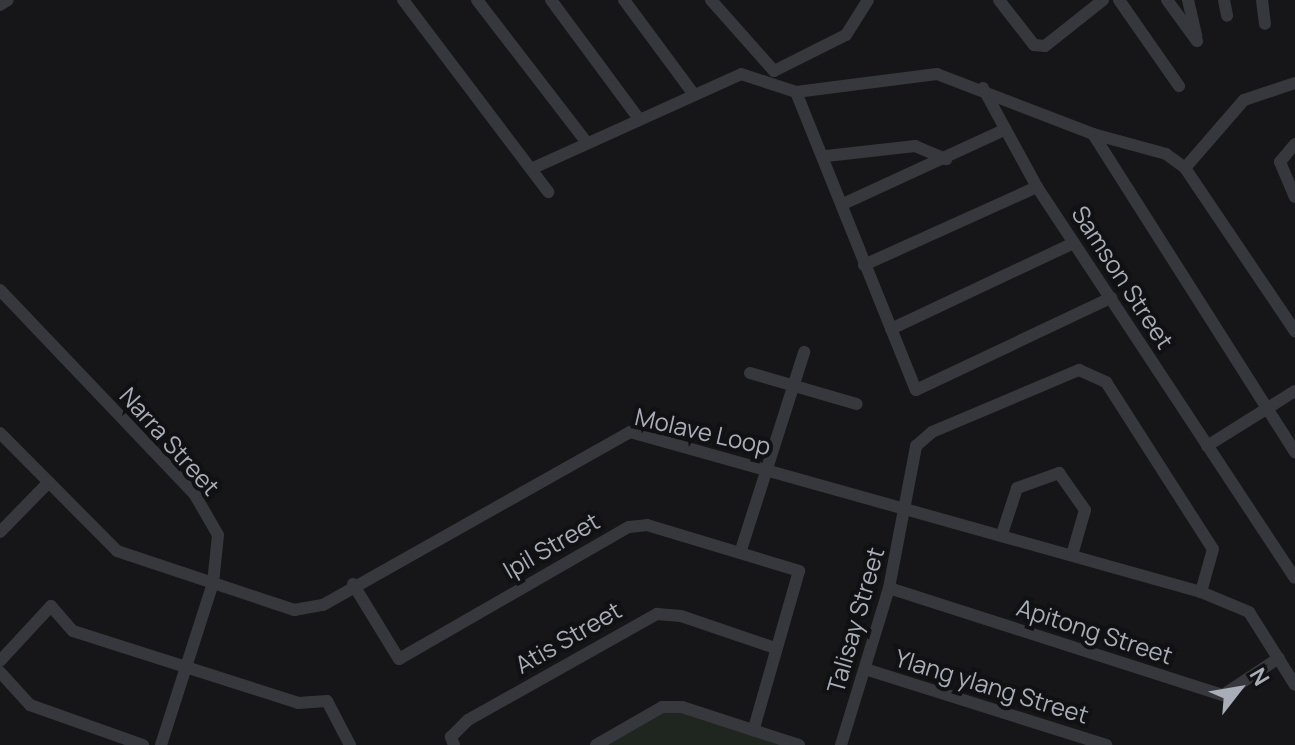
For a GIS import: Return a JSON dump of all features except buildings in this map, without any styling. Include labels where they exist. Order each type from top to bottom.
[{"type":"street","points":[[0,5],[8,0]]},
{"type":"street","points":[[403,0],[548,192]]},
{"type":"street","points":[[477,0],[587,143]]},
{"type":"street","points":[[551,0],[639,119]]},
{"type":"street","points":[[624,0],[692,92]]},
{"type":"street","points":[[711,0],[774,71],[839,40],[862,3]]},
{"type":"street","points":[[999,0],[1034,45],[1045,46],[1103,0]]},
{"type":"street","points":[[1119,0],[1179,86]]},
{"type":"street","points":[[1167,0],[1197,41],[1188,0]]},
{"type":"street","points":[[1224,0],[1227,16]]},
{"type":"street","points":[[1262,0],[1265,24]]},
{"type":"street","points":[[531,169],[692,92],[752,74],[796,92],[937,74],[983,88],[1093,134],[1166,154],[1185,168],[1295,331]]},
{"type":"street","points":[[1185,168],[1244,100],[1295,83]]},
{"type":"street","name":"Samson Street","points":[[983,88],[1037,187],[1295,578]]},
{"type":"street","points":[[796,92],[826,156],[864,265],[916,390],[1111,298]]},
{"type":"street","points":[[843,204],[1006,129]]},
{"type":"street","points":[[1093,134],[1295,452]]},
{"type":"street","points":[[1295,144],[1280,162],[1295,197]]},
{"type":"street","points":[[826,156],[915,146],[946,159]]},
{"type":"street","points":[[864,265],[1037,187]]},
{"type":"street","points":[[891,329],[1074,243]]},
{"type":"street","name":"Narra Street","points":[[0,290],[195,495],[218,535],[213,583],[161,745]]},
{"type":"street","points":[[741,550],[804,352]]},
{"type":"street","name":"Talisay Street","points":[[841,745],[889,588],[916,446],[932,432],[1079,370],[1106,382],[1213,549],[1201,592]]},
{"type":"street","points":[[750,373],[857,404]]},
{"type":"street","points":[[1207,446],[1295,391]]},
{"type":"street","name":"Molave Loop","points":[[0,433],[117,551],[294,610],[323,605],[353,584],[620,434],[769,468],[1201,592],[1249,612],[1295,685]]},
{"type":"street","points":[[1002,534],[1017,488],[1059,473],[1085,510],[1072,555]]},
{"type":"street","points":[[0,532],[49,482]]},
{"type":"street","name":"Ipil Street","points":[[353,584],[399,659],[629,527],[647,525],[741,550],[799,571],[772,647],[753,731]]},
{"type":"street","name":"Apitong Street","points":[[889,588],[1223,695],[1279,658]]},
{"type":"street","points":[[0,661],[51,606],[73,631],[298,703],[327,701],[350,745]]},
{"type":"street","name":"Atis Street","points":[[454,745],[451,737],[468,720],[657,614],[681,616],[772,647]]},
{"type":"street","name":"Ylang ylang Street","points":[[865,669],[1106,745]]},
{"type":"street","points":[[0,672],[30,705],[143,745]]},
{"type":"street","points":[[596,745],[662,707],[682,707],[799,745]]},
{"type":"shaded area","points":[[663,710],[681,710],[790,745],[605,745]]}]
